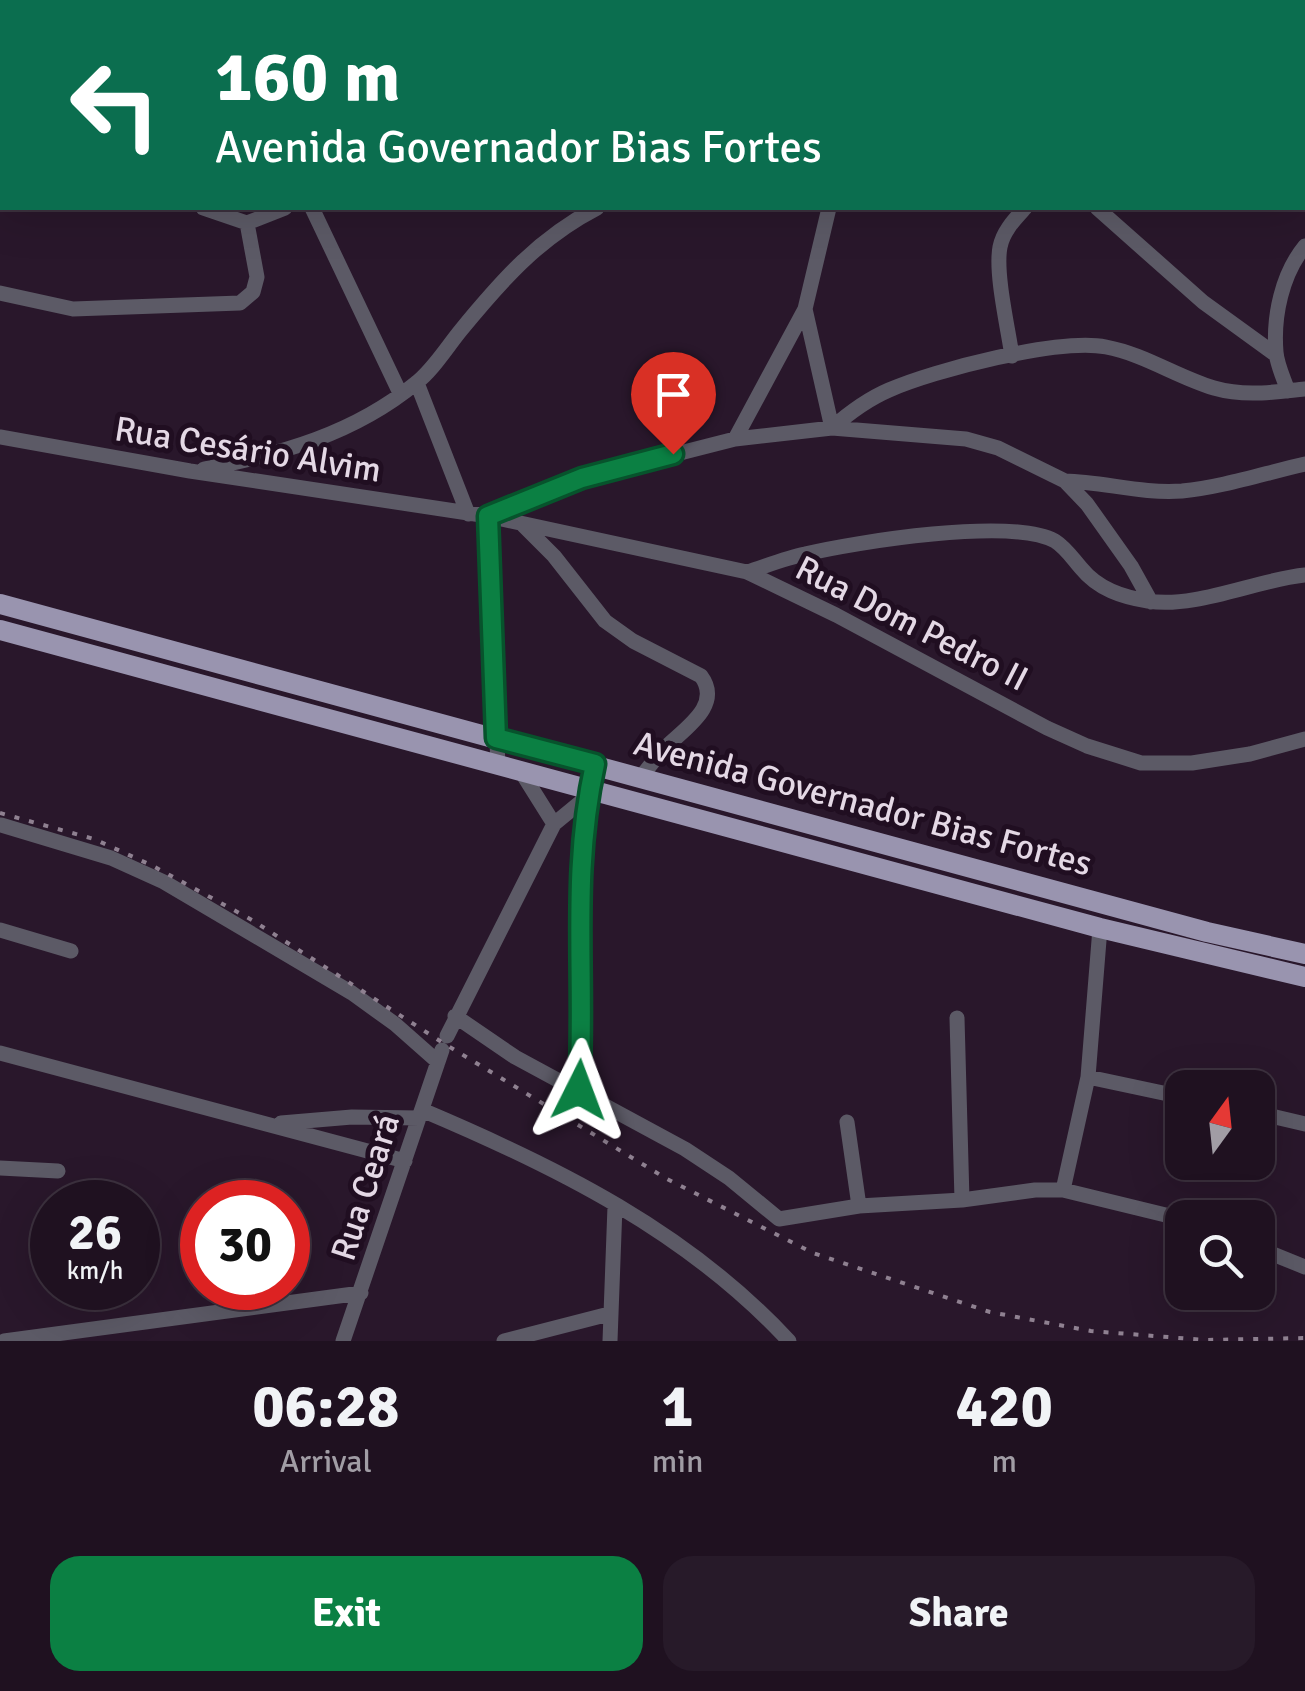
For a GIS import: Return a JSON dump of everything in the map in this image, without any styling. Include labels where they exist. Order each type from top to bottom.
[{"type":"main road","name":"Avenida Governador Bias Fortes","points":[[9,606],[1207,932],[1305,954]]},
{"type":"main road","points":[[5,632],[9,606]]},
{"type":"main road","name":"Avenida Governador Bias Fortes","points":[[5,632],[588,793],[1305,978]]},
{"type":"main road","points":[[204,686],[210,661]]},
{"type":"main road","points":[[784,841],[790,817]]},
{"type":"main road","points":[[1067,918],[1071,893]]},
{"type":"street","points":[[209,210],[247,223],[280,210]]},
{"type":"street","points":[[313,210],[400,393]]},
{"type":"street","points":[[735,439],[805,309],[829,210]]},
{"type":"street","points":[[1012,356],[998,267],[1000,245],[1010,224],[1023,210]]},
{"type":"street","points":[[1099,210],[1190,292],[1276,355]]},
{"type":"street","points":[[190,471],[274,456],[333,435],[418,383],[502,280],[567,214]]},
{"type":"street","points":[[0,293],[73,309],[240,303],[254,292],[257,277],[247,223]]},
{"type":"street","points":[[1288,391],[1276,355],[1278,314],[1287,273],[1305,246]]},
{"type":"street","points":[[805,309],[832,428]]},
{"type":"street","points":[[832,428],[864,403],[928,376],[1063,345],[1106,347],[1136,355],[1215,388],[1269,394],[1305,389]]},
{"type":"street","points":[[418,383],[468,514]]},
{"type":"street","points":[[498,766],[488,516],[582,478],[735,439],[832,428],[966,440],[998,448],[1064,481],[1087,504],[1151,602]]},
{"type":"street","name":"Rua Cesário Alvim","points":[[0,436],[190,471],[488,516]]},
{"type":"street","points":[[1064,481],[1131,490],[1183,490],[1305,464]]},
{"type":"street","name":"Rua Dom Pedro II","points":[[488,516],[747,572],[1048,728],[1086,746],[1141,763],[1211,760],[1305,739]]},
{"type":"street","points":[[522,523],[554,556],[605,622],[706,682],[708,701],[703,710],[642,776]]},
{"type":"street","points":[[747,572],[801,554],[846,545],[956,534],[1016,533],[1055,542],[1095,583],[1113,593],[1151,602],[1188,601],[1274,578],[1305,575]]},
{"type":"street","points":[[579,1090],[580,857],[595,764]]},
{"type":"street","points":[[522,773],[554,824]]},
{"type":"street","name":"Rua Ceará","points":[[342,1341],[455,1016],[554,824],[588,793]]},
{"type":"street","points":[[1,825],[111,858],[164,882],[442,1049]]},
{"type":"street","points":[[1063,1190],[1088,1078],[1100,928]]},
{"type":"street","points":[[0,930],[71,951]]},
{"type":"street","points":[[455,1016],[515,1057],[699,1159],[729,1178],[775,1217],[788,1219],[859,1206],[962,1200],[1035,1190],[1063,1190],[1165,1215]]},
{"type":"street","points":[[957,1018],[962,1200]]},
{"type":"street","points":[[0,1053],[405,1161]]},
{"type":"street","points":[[1088,1078],[1165,1094]]},
{"type":"street","points":[[272,1124],[421,1114],[542,1164],[703,1260],[789,1341]]},
{"type":"street","points":[[1275,1117],[1305,1124]]},
{"type":"street","points":[[847,1122],[859,1206]]},
{"type":"street","points":[[0,1168],[58,1171]]},
{"type":"street","points":[[610,1341],[615,1206]]},
{"type":"street","points":[[1275,1255],[1305,1267]]},
{"type":"street","points":[[4,1341],[361,1293]]},
{"type":"street","points":[[504,1341],[610,1314]]},
{"type":"railway","points":[[0,813],[94,839],[153,866],[252,920],[440,1041],[667,1179],[813,1253],[990,1312],[1091,1331],[1205,1340],[1305,1338]]},
{"type":"route","points":[[579,1090],[580,857],[595,764],[496,738],[488,516],[582,478],[673,454]]}]
